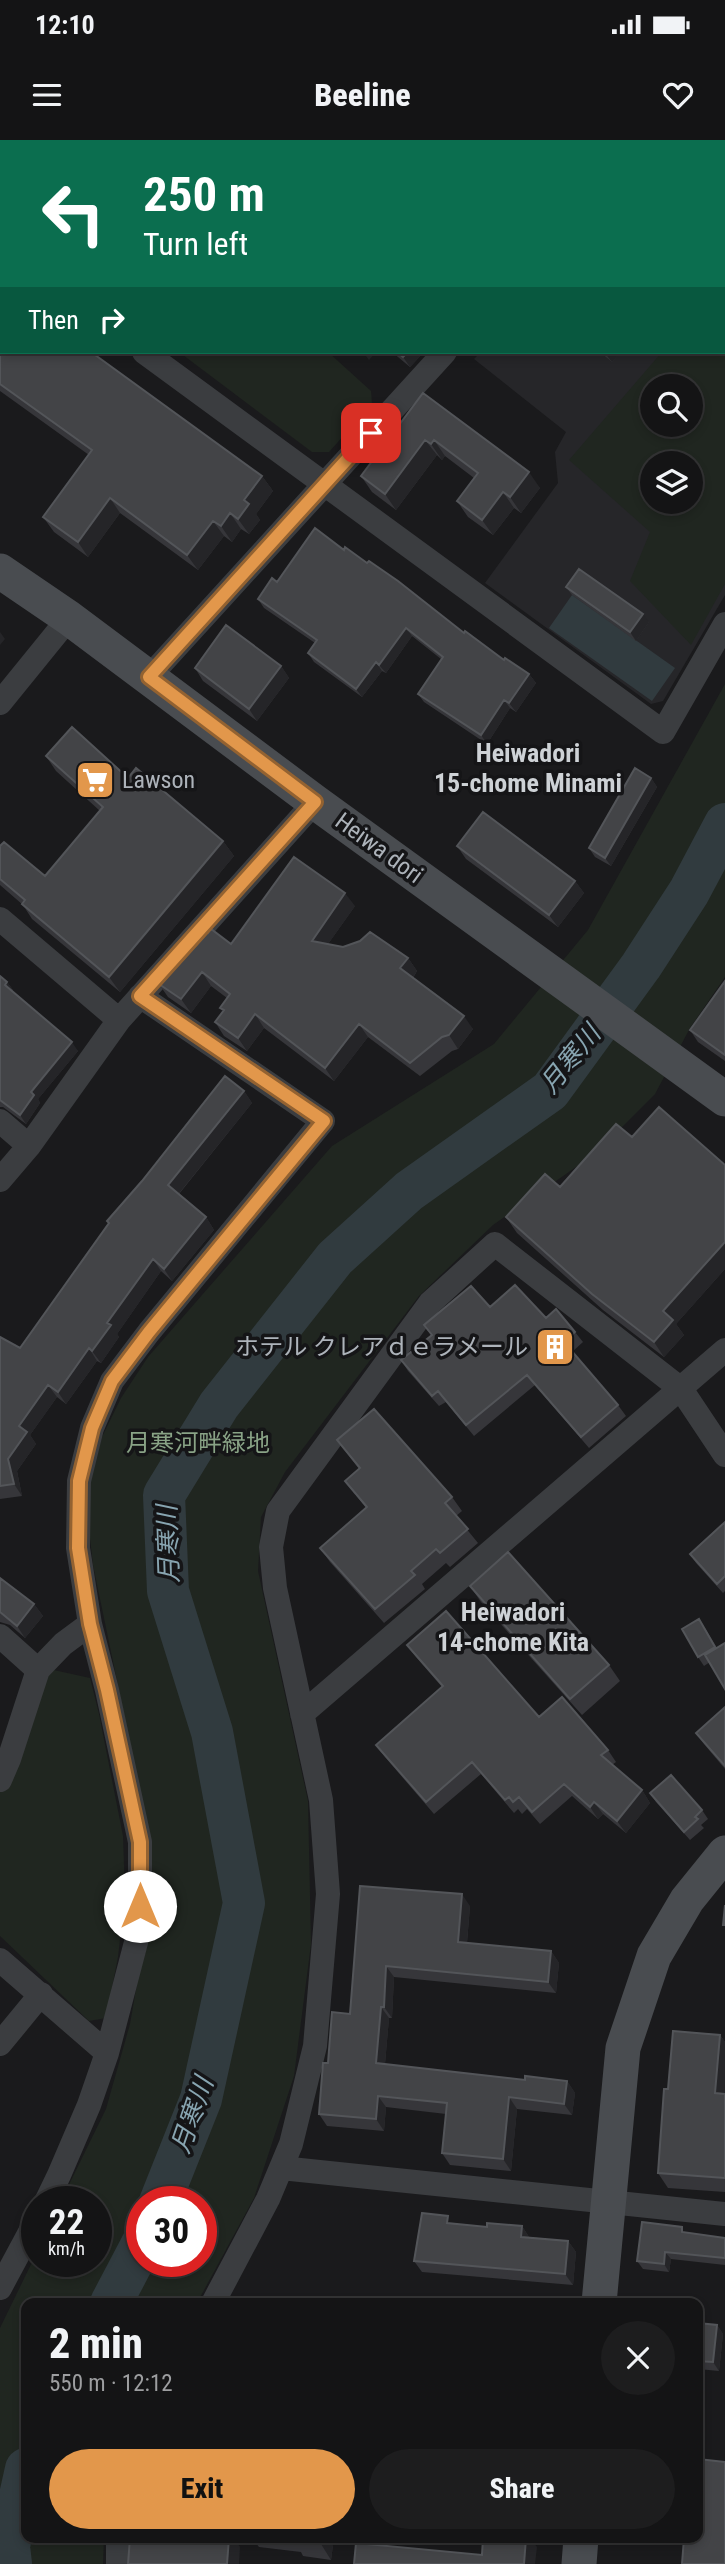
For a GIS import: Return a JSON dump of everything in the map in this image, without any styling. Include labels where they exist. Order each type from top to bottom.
[{"type":"street","points":[[147,354],[663,732],[725,624]]},
{"type":"street","points":[[149,677],[442,354]]},
{"type":"street","name":"Heiwa dori","points":[[0,571],[69,618],[315,802],[725,1099]]},
{"type":"street","points":[[0,703],[69,618]]},
{"type":"street","points":[[0,1180],[29,1146],[119,1020],[315,802]]},
{"type":"street","points":[[0,919],[119,1020]]},
{"type":"street","points":[[54,2186],[89,2105],[107,2053],[140,1927],[140,1842],[90,1624],[78,1548],[79,1481],[92,1428],[112,1381],[149,1332],[324,1121],[140,996]]},
{"type":"street","points":[[0,1121],[29,1146]]},
{"type":"street","points":[[216,2298],[268,2199],[291,2144],[314,2046],[328,1894],[321,1800],[275,1588],[271,1547],[278,1511],[430,1303],[495,1244],[681,1389],[725,1455]]},
{"type":"street","points":[[302,1714],[725,1350]]},
{"type":"street","points":[[3,1763],[38,1670],[63,1644],[90,1624]]},
{"type":"street","points":[[0,1636],[38,1670]]},
{"type":"street","points":[[599,2298],[623,2048],[654,1956],[687,1900],[725,1853]]},
{"type":"street","points":[[0,1961],[107,2053]]},
{"type":"street","points":[[0,2044],[41,1994]]},
{"type":"street","points":[[281,2168],[725,2214]]},
{"type":"street","points":[[0,2288],[21,2248]]},
{"type":"street","points":[[118,2543],[118,2564]]},
{"type":"street","points":[[579,2564],[581,2543]]},
{"type":"shaded area","points":[[479,354],[725,354],[725,595],[663,701],[651,704],[485,583],[558,483],[555,452],[566,432],[474,359]]},
{"type":"shaded area","points":[[572,595],[675,668],[652,701],[549,628]]},
{"type":"green space","points":[[182,354],[330,354],[371,391],[372,404],[329,452],[312,452]]},
{"type":"green space","points":[[660,354],[725,354],[725,584],[691,645],[630,581],[650,532],[569,460],[640,378],[640,437],[703,437],[703,374],[643,374]]},
{"type":"green space","name":"月寒河畔緑地","points":[[725,684],[725,977],[690,1028],[655,1094],[596,1153],[493,1225],[419,1296],[285,1472],[261,1517],[258,1571],[308,1801],[311,1944],[294,2076],[254,2198],[217,2266],[217,2186],[126,2186],[126,2277],[211,2277],[200,2298],[21,2298],[21,2543],[104,2543],[103,2564],[0,2564],[0,2328],[25,2277],[112,2277],[112,2186],[68,2186],[106,2109],[130,2024],[147,1926],[137,1777],[93,1565],[88,1520],[91,1480],[102,1437],[121,1398],[148,1357],[332,1146],[494,1044],[588,930]]},
{"type":"green space","points":[[49,1669],[90,1678],[123,1836],[125,1895],[118,1957],[106,2018],[89,2021],[0,1936],[0,1785]]},
{"type":"building","points":[[0,354],[94,354],[262,476],[244,500],[249,504],[238,519],[230,513],[221,526],[213,521],[187,555],[110,498],[78,542],[43,517],[92,450],[0,384]]},
{"type":"building","points":[[423,393],[529,472],[510,497],[503,492],[482,520],[457,501],[478,473],[434,440],[431,444],[425,440],[385,494],[361,476]]},
{"type":"building","points":[[315,528],[344,550],[345,547],[367,563],[369,561],[464,633],[465,631],[504,660],[505,658],[529,674],[509,703],[504,700],[481,735],[418,694],[443,657],[406,628],[379,665],[376,662],[356,689],[308,653],[317,640],[258,599],[272,578],[277,582]]},
{"type":"building","points":[[579,569],[643,614],[630,632],[566,587]]},
{"type":"building","points":[[226,625],[281,666],[249,709],[195,668]]},
{"type":"building","points":[[72,727],[128,778],[136,768],[223,841],[109,977],[22,904],[25,900],[0,879],[0,846],[4,842],[45,876],[103,807],[46,756]]},
{"type":"building","points":[[635,768],[651,778],[605,858],[589,848]]},
{"type":"building","points":[[483,812],[575,881],[549,915],[457,846]]},
{"type":"building","points":[[294,857],[345,893],[312,941],[343,947],[360,941],[370,932],[408,958],[400,968],[464,1016],[449,1035],[442,1037],[410,1063],[359,1024],[325,1068],[255,1014],[238,1038],[215,1022],[224,1010],[220,1008],[230,994],[202,972],[181,999],[159,984],[201,928],[208,933],[211,929],[231,944]]},
{"type":"building","points":[[0,976],[7,982],[5,985],[72,1042],[31,1092],[34,1095],[20,1115],[0,1100]]},
{"type":"building","points":[[725,981],[725,1055],[690,1030]]},
{"type":"building","points":[[225,1076],[244,1091],[168,1185],[206,1217],[164,1269],[153,1259],[107,1323],[111,1325],[92,1351],[89,1348],[58,1392],[48,1385],[19,1426],[27,1432],[8,1459],[14,1484],[0,1486],[0,1337],[20,1348],[109,1223],[107,1221]]},
{"type":"building","points":[[659,1107],[725,1165],[725,1242],[663,1311],[673,1320],[654,1342],[592,1294],[506,1217],[545,1174],[560,1187],[616,1124],[632,1137]]},
{"type":"building","points":[[515,1285],[546,1318],[556,1309],[575,1332],[564,1342],[618,1405],[581,1437],[527,1375],[466,1425],[438,1391],[432,1396],[401,1360],[432,1335],[424,1325],[471,1286],[490,1307]]},
{"type":"building","points":[[374,1409],[452,1497],[445,1503],[468,1529],[440,1553],[436,1549],[411,1571],[415,1575],[375,1609],[320,1548],[367,1507],[345,1481],[360,1468],[337,1440]]},
{"type":"building","points":[[725,1522],[725,1576],[717,1584],[690,1554]]},
{"type":"building","points":[[508,1552],[609,1665],[570,1699],[470,1586]]},
{"type":"building","points":[[0,1578],[34,1604],[17,1626],[0,1612]]},
{"type":"building","points":[[446,1611],[539,1717],[562,1697],[608,1750],[601,1755],[642,1790],[617,1821],[594,1802],[590,1807],[564,1784],[532,1812],[519,1797],[513,1802],[509,1797],[505,1800],[472,1762],[426,1802],[376,1745],[443,1686],[407,1645]]},
{"type":"building","points":[[699,1619],[715,1647],[698,1657],[682,1629]]},
{"type":"building","points":[[725,1643],[725,1689],[705,1655]]},
{"type":"building","points":[[725,1707],[725,1766],[696,1733]]},
{"type":"building","points":[[671,1775],[702,1810],[695,1817],[698,1819],[684,1832],[650,1793]]},
{"type":"building","points":[[360,1886],[462,1894],[458,1942],[551,1951],[548,1982],[386,1966],[384,2007],[381,2007],[376,2063],[525,2080],[525,2076],[567,2081],[564,2104],[509,2097],[503,2159],[442,2153],[447,2103],[378,2096],[376,2119],[319,2114],[323,2063],[328,2063],[332,2012],[350,2014]]},
{"type":"building","points":[[673,2031],[720,2035],[715,2093],[725,2094],[725,2178],[658,2173],[664,2089],[668,2089]]},
{"type":"building","points":[[422,2213],[448,2216],[447,2223],[487,2227],[487,2223],[522,2226],[521,2237],[568,2241],[565,2274],[414,2261]]},
{"type":"building","points":[[642,2222],[682,2227],[682,2232],[725,2238],[725,2258],[665,2252],[664,2264],[637,2261]]},
{"type":"building","points":[[703,2324],[717,2325],[713,2362],[703,2361]]},
{"type":"building","points":[[703,2460],[725,2462],[725,2564],[682,2564],[684,2543],[703,2543]]},
{"type":"building","points":[[130,2543],[229,2543],[227,2564],[128,2564]]},
{"type":"building","points":[[356,2543],[482,2555],[483,2543],[526,2543],[524,2564],[354,2564]]},
{"type":"waterway","name":"月寒川","points":[[166,2186],[201,2099],[244,1903],[212,1732],[168,1591],[164,1495],[219,1405],[335,1258],[409,1191],[550,1091],[641,966],[689,892],[725,824]]},
{"type":"waterway","name":"月寒川","points":[[114,2298],[126,2274]]},
{"type":"waterway","name":"月寒川","points":[[11,2564],[9,2546],[21,2492]]},
{"type":"place","name":"Lawson","points":[[95,780]]},
{"type":"place","name":"ホテル クレアｄｅラメール","points":[[555,1347]]},
{"type":"district","name":"Heiwadori 15-chome Minami","points":[[528,768]]},
{"type":"district","name":"Heiwadori 14-chome Kita","points":[[513,1627]]},
{"type":"route","points":[[140,1906],[140,1842],[90,1624],[78,1548],[79,1481],[92,1428],[112,1381],[149,1332],[324,1121],[140,996],[315,802],[149,677],[371,433]]}]
